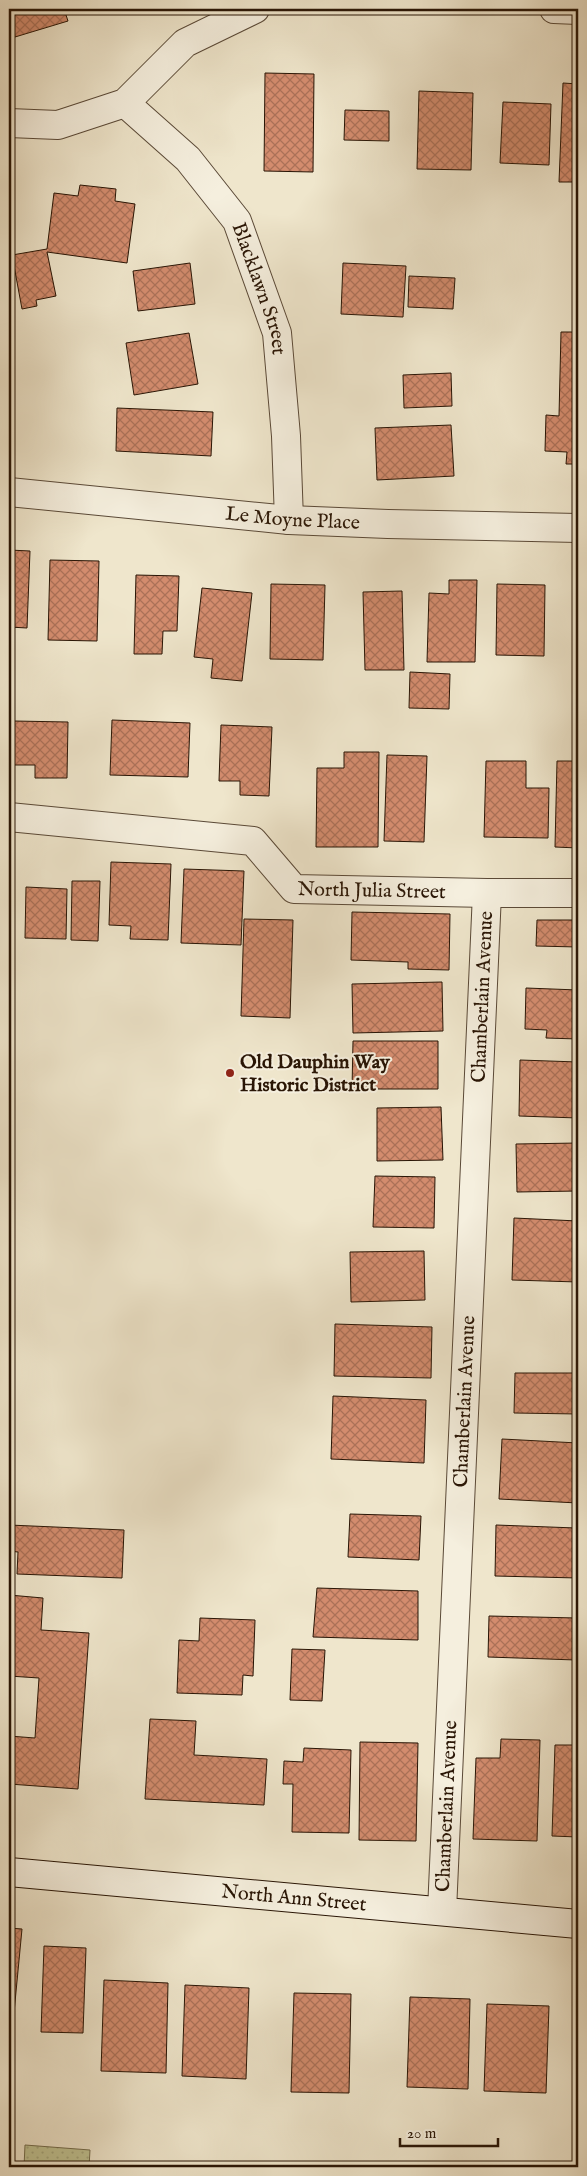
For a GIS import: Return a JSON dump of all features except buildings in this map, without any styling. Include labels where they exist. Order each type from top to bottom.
[{"type":"street","points":[[9,123],[58,125],[125,103],[185,43],[255,9]]},
{"type":"street","points":[[554,9],[578,10]]},
{"type":"street","name":"Blacklawn Street","points":[[125,103],[188,159],[237,221],[277,332],[286,436],[289,520]]},
{"type":"street","name":"Le Moyne Place","points":[[9,492],[289,520],[578,528]]},
{"type":"street","name":"North Julia Street","points":[[9,817],[253,841],[294,888],[487,893],[578,893]]},
{"type":"street","name":"Chamberlain Avenue","points":[[442,1911],[487,893]]},
{"type":"street","name":"North Ann Street","points":[[9,1872],[578,1924]]},
{"type":"green space","points":[[25,2145],[90,2150],[89,2167],[24,2167]]},
{"type":"place","name":"Old Dauphin Way Historic District","points":[[230,1073]]}]
